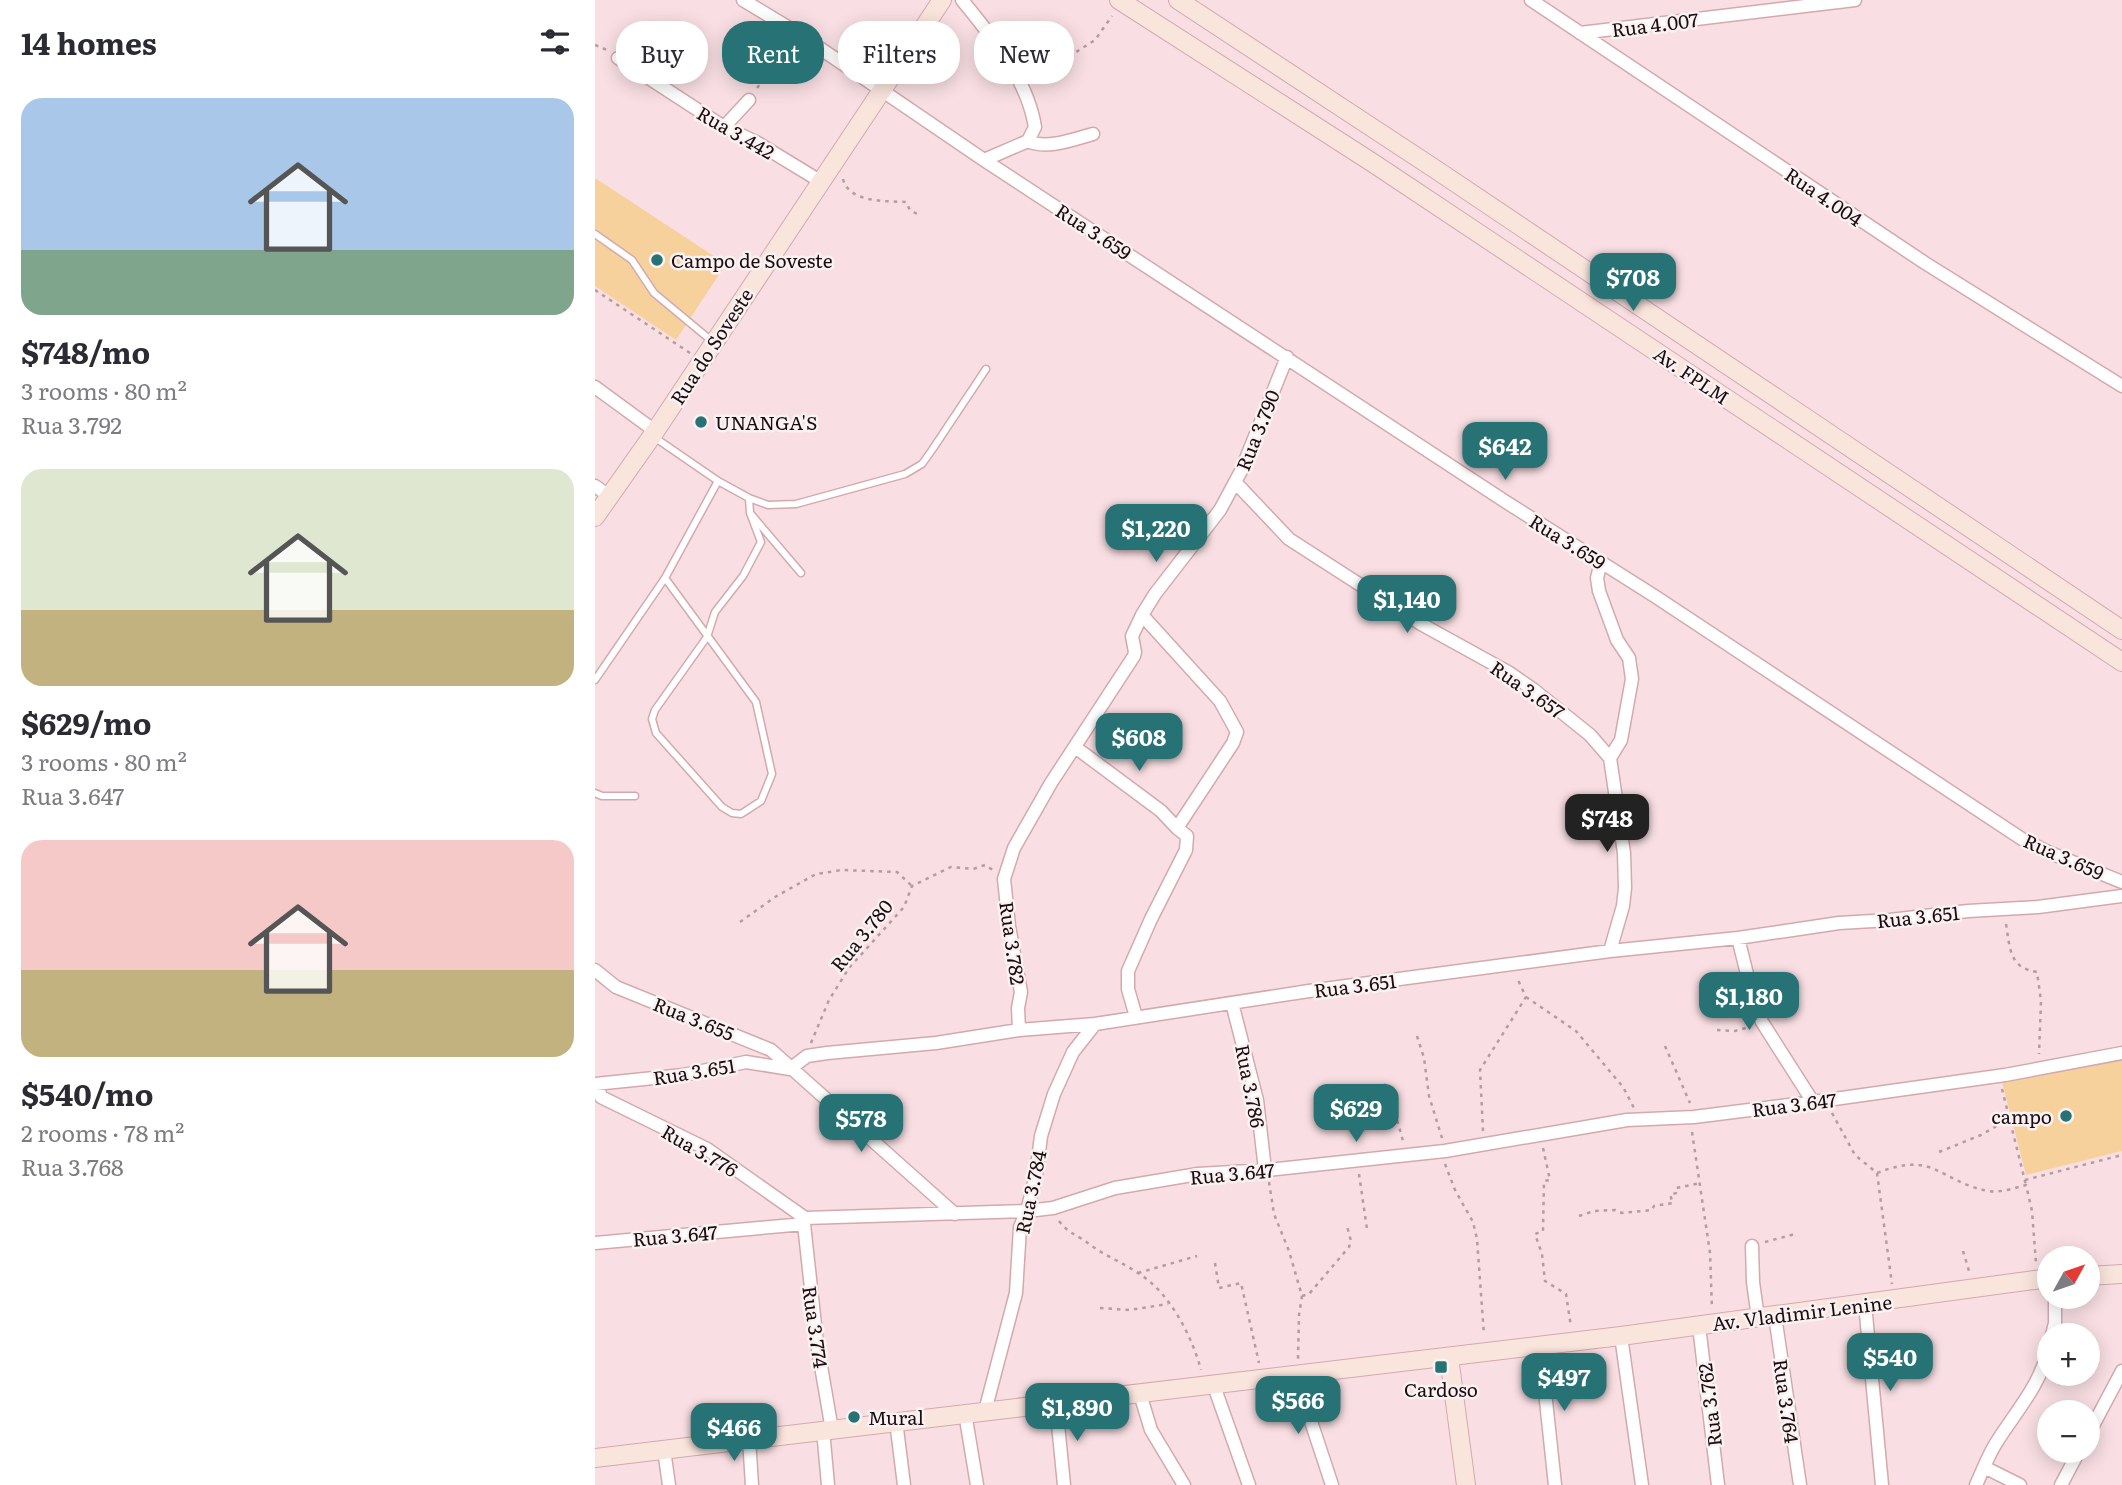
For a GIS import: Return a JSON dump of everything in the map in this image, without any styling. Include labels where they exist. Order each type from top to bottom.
[{"type":"main road","name":"Rua do Soveste","points":[[595,517],[602,491],[654,433],[942,0]]},
{"type":"main road","name":"Av. FPLM","points":[[1178,0],[1489,204],[2122,630]]},
{"type":"main road","name":"Av. FPLM","points":[[1121,1],[1297,113],[2122,662]]},
{"type":"main road","points":[[2002,580],[2016,559]]},
{"type":"main road","points":[[2100,1275],[2122,1274]]},
{"type":"main road","name":"Av. Vladimir Lenine","points":[[595,1458],[1485,1353],[2037,1279]]},
{"type":"main road","points":[[1449,1357],[1466,1485]]},
{"type":"street","name":"Rua 3.659","points":[[743,0],[778,21]]},
{"type":"street","points":[[961,0],[997,44],[1024,92],[1035,127],[1028,142],[984,160]]},
{"type":"street","name":"Rua 4.004","points":[[1531,0],[1925,263],[2122,386]]},
{"type":"street","points":[[1755,0],[1765,10]]},
{"type":"street","name":"Rua 4.007","points":[[1580,33],[1855,0]]},
{"type":"street","name":"Rua 3.659","points":[[824,50],[984,160],[2022,839],[2122,882]]},
{"type":"street","name":"Rua 3.442","points":[[658,84],[724,127],[756,142],[820,181]]},
{"type":"street","points":[[724,127],[749,100]]},
{"type":"street","points":[[1028,142],[1035,145],[1055,143],[1093,134]]},
{"type":"street","name":"Rua 3.790","points":[[1051,783],[1134,656],[1132,636],[1154,594],[1220,510],[1235,482],[1287,357]]},
{"type":"street","points":[[595,387],[654,433]]},
{"type":"street","name":"Rua 3.657","points":[[1235,482],[1289,539],[1412,618],[1517,678],[1590,735],[1610,758]]},
{"type":"street","points":[[1601,562],[1597,578],[1599,591],[1617,640],[1629,659],[1632,680],[1621,740],[1610,758],[1624,853],[1625,888],[1611,951]]},
{"type":"street","points":[[1142,615],[1220,701],[1237,732],[1233,743],[1177,828]]},
{"type":"street","points":[[1075,747],[1161,811],[1187,836],[1186,850],[1128,971],[1128,989],[1136,1017]]},
{"type":"street","name":"Rua 3.782","points":[[1019,1030],[1018,1008],[1021,992],[1004,879],[1014,848],[1051,783]]},
{"type":"street","name":"Rua 3.651","points":[[807,1056],[936,1043],[1019,1030],[1095,1024],[1611,951],[1738,939],[1839,923],[2038,907],[2122,896]]},
{"type":"street","points":[[1738,939],[1753,999],[1762,1022],[1820,1101]]},
{"type":"street","name":"Rua 3.655","points":[[595,970],[616,987],[771,1050],[955,1214]]},
{"type":"street","name":"Rua 3.786","points":[[1232,1003],[1257,1100],[1266,1170]]},
{"type":"street","name":"Rua 3.784","points":[[985,1411],[1016,1293],[1020,1227],[1037,1175],[1041,1136],[1054,1094],[1073,1052],[1095,1024]]},
{"type":"street","name":"Rua 3.647","points":[[595,1243],[804,1221],[1053,1208],[1115,1188],[1198,1174],[1443,1152],[1640,1119],[1692,1117],[1820,1101],[1999,1076],[2122,1054]]},
{"type":"street","points":[[790,1069],[807,1056]]},
{"type":"street","name":"Rua 3.651","points":[[596,1084],[683,1074],[746,1062],[790,1069]]},
{"type":"street","name":"Rua 3.776","points":[[596,1084],[601,1097],[707,1149],[804,1221]]},
{"type":"street","name":"Rua 3.774","points":[[804,1221],[828,1430],[828,1485]]},
{"type":"street","name":"Rua 3.764","points":[[1752,1246],[1753,1282],[1767,1317],[1800,1485]]},
{"type":"street","points":[[1865,1304],[1882,1485]]},
{"type":"street","name":"Rua 3.762","points":[[1706,1324],[1718,1485]]},
{"type":"street","points":[[1621,1336],[1642,1485]]},
{"type":"street","points":[[1540,1345],[1555,1485]]},
{"type":"street","points":[[2100,1412],[2122,1371]]},
{"type":"street","points":[[1297,1376],[1332,1485]]},
{"type":"street","points":[[1976,1485],[1996,1442],[2037,1383]]},
{"type":"street","points":[[1210,1386],[1249,1485]]},
{"type":"street","points":[[1140,1394],[1150,1430],[1184,1485]]},
{"type":"street","points":[[1056,1404],[1065,1485]]},
{"type":"street","points":[[965,1413],[977,1485]]},
{"type":"street","points":[[896,1421],[904,1485]]},
{"type":"street","points":[[749,1439],[753,1485]]},
{"type":"street","points":[[664,1450],[669,1485]]},
{"type":"street","points":[[2061,1485],[2073,1463]]},
{"type":"street","points":[[1984,1467],[2020,1485]]},
{"type":"lane","points":[[595,234],[632,260],[654,293],[713,342]]},
{"type":"lane","points":[[654,433],[718,481],[749,498],[768,505],[796,504],[905,474],[922,464],[986,369]]},
{"type":"lane","points":[[595,680],[664,578],[718,481]]},
{"type":"lane","points":[[664,578],[707,637],[756,702],[772,774],[761,801],[741,814],[732,813],[722,807],[707,793],[656,733],[652,719],[655,710],[707,637],[715,612],[743,576],[761,542],[750,513],[749,498]]},
{"type":"lane","points":[[750,513],[801,573]]},
{"type":"lane","points":[[595,793],[602,796],[635,796]]},
{"type":"path","points":[[1074,53],[1095,40],[1121,1]]},
{"type":"path","points":[[749,100],[761,84]]},
{"type":"path","points":[[836,160],[844,174],[846,187],[865,198],[906,202],[910,211],[919,215]]},
{"type":"path","points":[[595,290],[702,360]]},
{"type":"path","name":"Rua 3.780","points":[[807,1056],[829,1000],[849,968],[904,907],[912,886],[951,867],[973,869],[985,864],[1004,879]]},
{"type":"path","points":[[740,922],[775,897],[816,874],[842,870],[897,872],[912,886]]},
{"type":"path","points":[[2003,909],[2014,959],[2023,970],[2037,972],[2041,1001],[2040,1068]]},
{"type":"path","points":[[1512,965],[1526,996],[1576,1031],[1623,1087],[1640,1119]]},
{"type":"path","points":[[1484,1145],[1480,1070],[1526,996]]},
{"type":"path","points":[[1717,1030],[1735,1031],[1762,1022]]},
{"type":"path","points":[[1417,1036],[1443,1152],[1455,1190],[1473,1222],[1477,1239],[1485,1353]]},
{"type":"path","points":[[1665,1046],[1689,1097],[1692,1117],[1710,1253],[1706,1324]]},
{"type":"path","points":[[1999,1076],[2025,1180],[2038,1246]]},
{"type":"path","points":[[1343,1101],[1387,1084],[1406,1155]]},
{"type":"path","points":[[1820,1101],[1855,1155],[1877,1173],[1894,1300]]},
{"type":"path","points":[[1939,1152],[1980,1135],[2009,1119]]},
{"type":"path","points":[[1540,1135],[1550,1180],[1544,1181],[1543,1231],[1535,1234],[1542,1254],[1545,1281],[1566,1294],[1574,1341]]},
{"type":"path","points":[[2025,1180],[2122,1155]]},
{"type":"path","points":[[1356,1160],[1367,1229]]},
{"type":"path","points":[[1877,1173],[1910,1163],[1936,1168],[1960,1181],[1989,1191],[2026,1185]]},
{"type":"path","points":[[1266,1170],[1274,1214],[1290,1251],[1302,1296],[1297,1376]]},
{"type":"path","points":[[1579,1216],[1594,1211],[1615,1210],[1622,1213],[1652,1210],[1654,1206],[1673,1203],[1670,1195],[1676,1193],[1676,1188],[1701,1183]]},
{"type":"path","points":[[1053,1208],[1072,1235],[1085,1240],[1098,1252],[1149,1280],[1184,1324],[1210,1386]]},
{"type":"path","points":[[1302,1296],[1309,1294],[1349,1247],[1351,1241],[1347,1226]]},
{"type":"path","points":[[1752,1246],[1795,1234]]},
{"type":"path","points":[[1963,1251],[1972,1288]]},
{"type":"path","points":[[1138,1273],[1198,1256]]},
{"type":"path","points":[[1215,1263],[1219,1288],[1241,1283],[1263,1380]]},
{"type":"path","points":[[1100,1308],[1129,1310],[1168,1304]]},
{"type":"shaded area","name":"Campo de Soveste","points":[[595,178],[726,264],[676,340],[595,286]]},
{"type":"shaded area","name":"campo","points":[[2122,1060],[2122,1151],[2026,1175],[2002,1082]]},
{"type":"place","name":"Campo de Soveste","points":[[657,260]]},
{"type":"place","name":"UNANGA'S","points":[[701,422]]},
{"type":"place","name":"campo","points":[[2066,1116]]},
{"type":"place","name":"Cardoso","points":[[1441,1367]]},
{"type":"place","name":"Mural","points":[[854,1417]]}]
